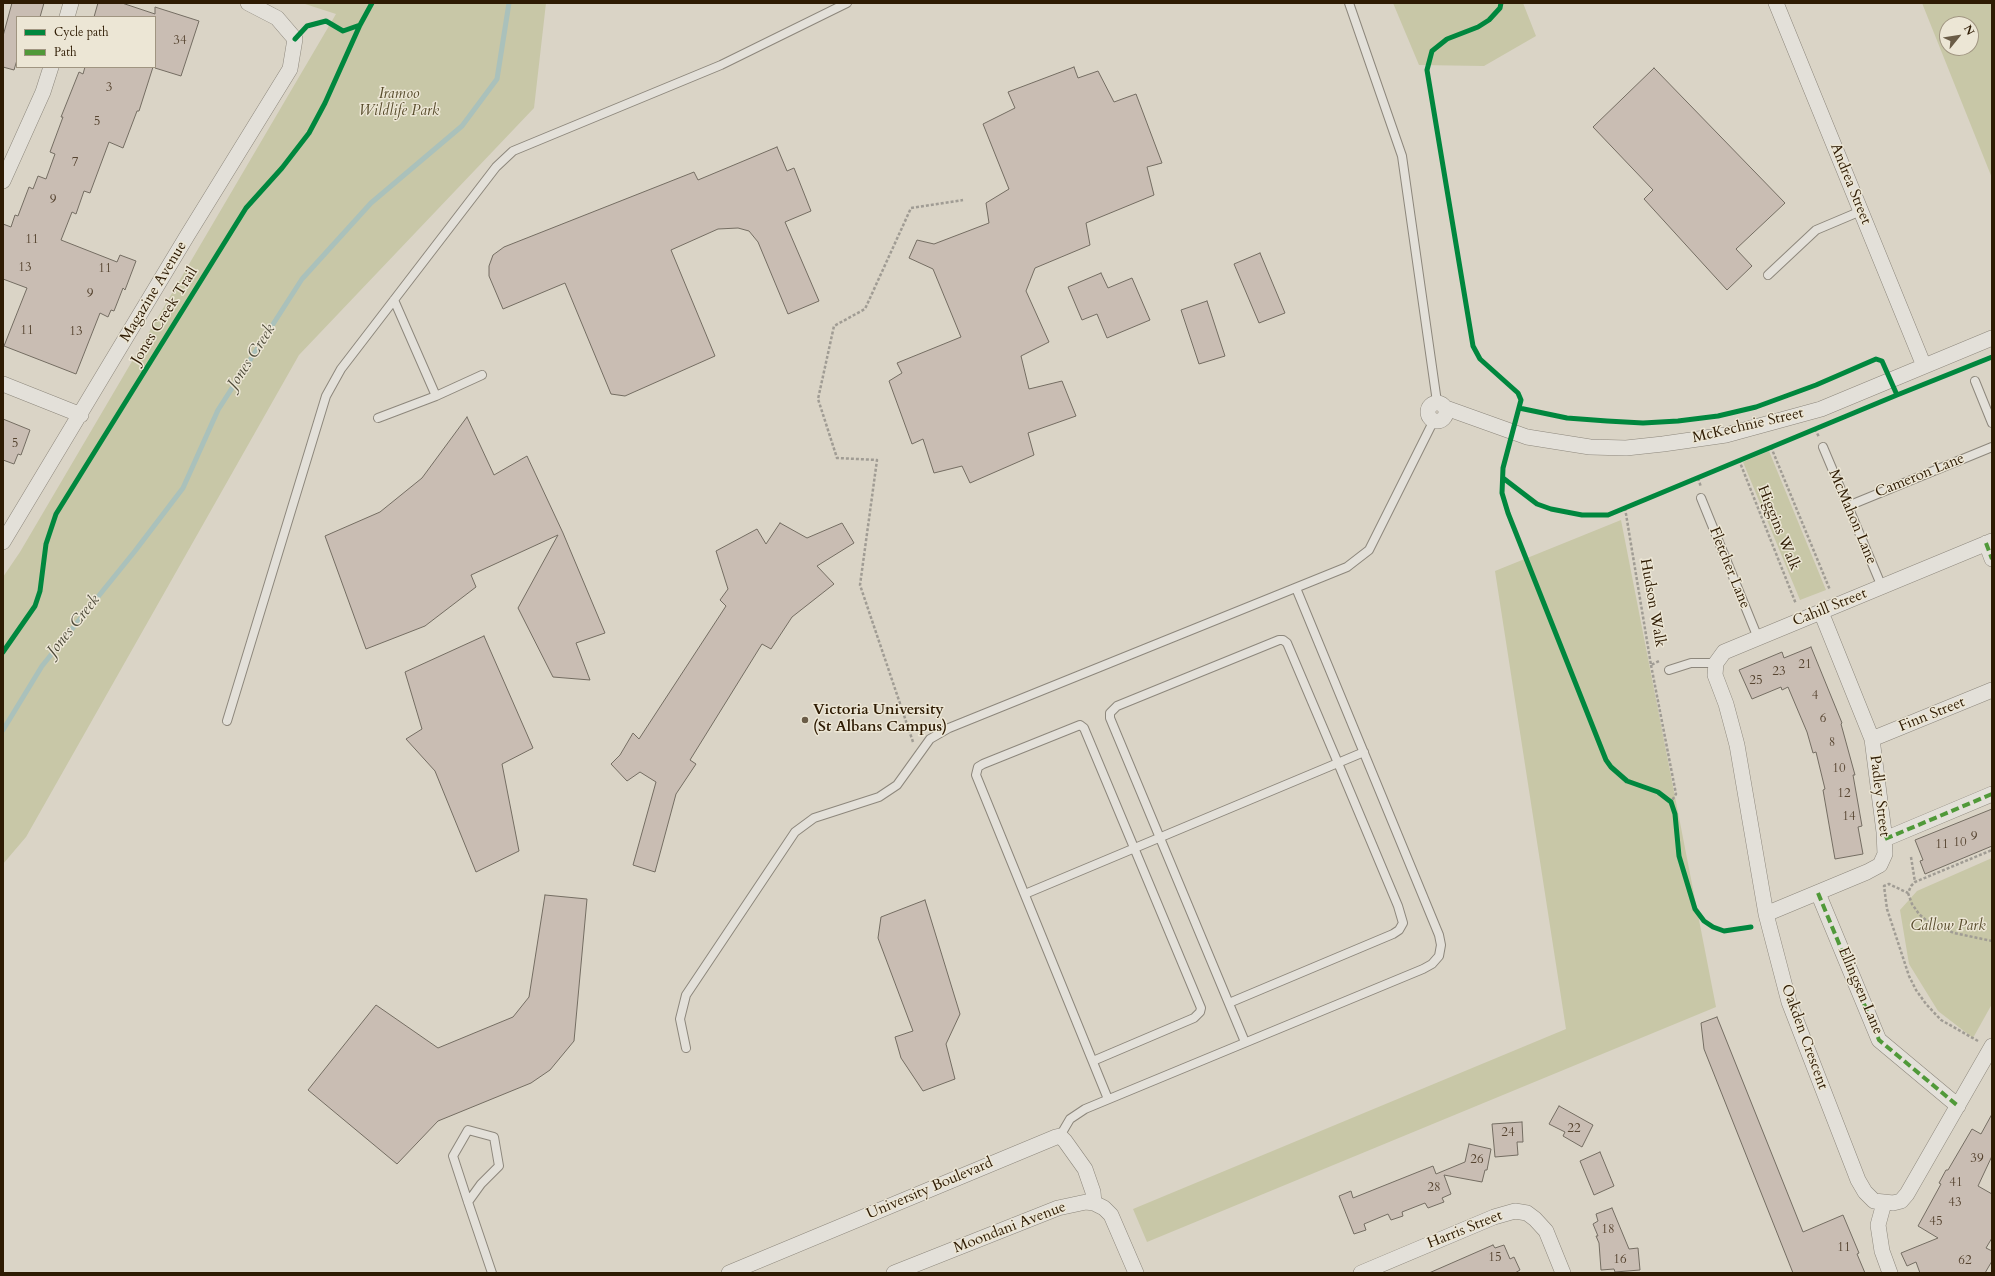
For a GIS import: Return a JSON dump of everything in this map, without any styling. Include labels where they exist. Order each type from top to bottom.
[{"type":"street","points":[[67,16],[71,3]]},
{"type":"street","name":"Magazine Avenue","points":[[3,542],[81,415],[187,236],[290,70],[295,39],[277,18],[248,3]]},
{"type":"street","name":"Andrea Street","points":[[1776,3],[1924,366]]},
{"type":"street","points":[[3,180],[43,92],[51,68]]},
{"type":"street","name":"McKechnie Street","points":[[1440,412],[1470,417],[1527,437],[1590,447],[1626,448],[1663,444],[1726,435],[1820,409],[1992,338]]},
{"type":"street","points":[[3,384],[81,415]]},
{"type":"street","points":[[1989,542],[1992,559]]},
{"type":"street","name":"Cahill Street","points":[[1716,663],[1724,652],[1989,542]]},
{"type":"street","name":"Padley Street","points":[[1766,914],[1818,893],[1880,865],[1885,854],[1872,739],[1821,612]]},
{"type":"street","name":"Oakden Crescent","points":[[1716,663],[1715,675],[1738,744],[1766,914],[1789,1002],[1858,1180],[1865,1192],[1874,1201],[1884,1203]]},
{"type":"street","name":"Finn Street","points":[[1872,739],[1992,690]]},
{"type":"street","points":[[1884,840],[1992,794]]},
{"type":"street","name":"Ellingsen Lane","points":[[1818,893],[1879,1040],[1958,1106]]},
{"type":"street","points":[[1890,1273],[1882,1251],[1878,1225],[1884,1203],[1901,1201],[1907,1194],[1992,1047]]},
{"type":"street","points":[[1060,1136],[1085,1169],[1093,1192],[1094,1203],[1104,1208],[1111,1215],[1136,1273]]},
{"type":"street","name":"University Boulevard","points":[[729,1273],[1060,1136]]},
{"type":"street","name":"Moondani Avenue","points":[[894,1273],[1058,1208],[1086,1202],[1094,1203]]},
{"type":"street","name":"Harris Street","points":[[1361,1273],[1494,1217],[1515,1211],[1527,1213],[1546,1231],[1563,1273]]},
{"type":"lane","points":[[227,721],[326,396],[341,369],[496,167],[513,151],[722,65],[847,3]]},
{"type":"lane","points":[[686,1048],[680,1019],[686,995],[795,832],[814,818],[879,797],[897,785],[917,755],[930,739],[949,728],[1347,567],[1369,550],[1440,412],[1402,156],[1349,3]]},
{"type":"lane","points":[[1768,275],[1816,230],[1861,211]]},
{"type":"lane","points":[[394,300],[436,396]]},
{"type":"lane","points":[[378,418],[436,396],[482,375]]},
{"type":"lane","points":[[1975,381],[1992,423]]},
{"type":"lane","name":"McMahon Lane","points":[[1823,447],[1882,587]]},
{"type":"lane","name":"Cameron Lane","points":[[1848,506],[1992,447]]},
{"type":"lane","name":"Fletcher Lane","points":[[1701,498],[1758,638]]},
{"type":"lane","points":[[1060,1136],[1067,1122],[1075,1114],[1423,968],[1432,964],[1439,956],[1441,945],[1439,934],[1296,588]]},
{"type":"lane","points":[[1229,1003],[1393,934],[1402,927],[1402,916],[1398,906],[1287,643],[1283,640],[1279,640],[1118,706],[1110,713],[1110,718],[1245,1042]]},
{"type":"lane","points":[[1669,670],[1691,663],[1716,663]]},
{"type":"lane","points":[[1093,1061],[1194,1018],[1200,1012],[1201,1008],[1084,728],[1080,725],[983,764],[978,767],[976,775],[1108,1099]]},
{"type":"lane","points":[[1025,894],[1364,752]]},
{"type":"lane","points":[[468,1202],[481,1184],[499,1166],[494,1137],[468,1130],[453,1156],[468,1202],[492,1273]]},
{"type":"path","points":[[917,755],[860,585],[877,460],[837,458],[818,399],[834,326],[865,309],[911,208],[963,200]]},
{"type":"path","points":[[1808,432],[1822,426]]},
{"type":"path","points":[[1765,450],[1778,444]]},
{"type":"path","points":[[1732,463],[1746,458]]},
{"type":"path","points":[[1690,481],[1704,475]]},
{"type":"path","points":[[1623,509],[1632,505]]},
{"type":"path","points":[[1651,665],[1676,794],[1669,800],[1673,808]]},
{"type":"path","points":[[1908,893],[1911,886],[1915,882],[1992,850]]},
{"type":"path","points":[[1911,857],[1915,882]]},
{"type":"path","points":[[1992,940],[1954,933],[1927,921],[1916,909],[1908,893],[1889,884],[1884,886],[1887,909],[1909,976],[1916,990],[1926,1004],[1941,1020],[1992,1047]]},
{"type":"green space","name":"Iramoo Wildlife Park","points":[[302,3],[546,3],[534,108],[299,355],[26,837],[3,864],[3,577],[20,552],[336,14]]},
{"type":"green space","points":[[1393,3],[1523,3],[1536,36],[1484,66],[1419,65]]},
{"type":"green space","points":[[1922,3],[1992,3],[1992,178],[1943,56],[1979,56],[1979,16],[1939,16],[1939,46]]},
{"type":"green space","points":[[1769,451],[1826,590],[1800,600],[1743,462]]},
{"type":"green space","points":[[1621,520],[1716,1007],[1147,1242],[1133,1209],[1566,1029],[1495,571]]},
{"type":"green space","name":"Callow Park","points":[[1992,858],[1992,1004],[1973,1038],[1938,1011],[1909,964],[1900,910],[1917,891]]},
{"type":"building","points":[[12,3],[44,3],[40,16],[16,16],[16,63],[14,70],[3,67],[3,36]]},
{"type":"building","points":[[98,3],[122,3],[155,14],[155,7],[199,21],[181,76],[155,68],[156,16],[94,16]]},
{"type":"building","points":[[1074,67],[1078,78],[1098,71],[1114,102],[1136,94],[1162,163],[1147,167],[1154,195],[1086,223],[1090,245],[1035,268],[1026,291],[1049,342],[1021,356],[1029,389],[1062,381],[1076,416],[1028,433],[1034,455],[970,483],[962,466],[934,473],[923,439],[912,444],[889,381],[902,373],[897,363],[961,337],[933,269],[909,258],[917,240],[934,244],[989,223],[986,203],[1009,189],[983,124],[1015,108],[1008,92]]},
{"type":"building","points":[[85,68],[153,68],[139,111],[137,111],[123,148],[109,142],[90,193],[84,191],[76,214],[72,212],[61,240],[117,262],[120,255],[136,261],[125,290],[123,288],[114,311],[111,310],[108,317],[100,313],[76,374],[4,346],[27,288],[3,279],[3,224],[11,227],[15,215],[18,216],[29,187],[33,189],[38,176],[46,179],[55,154],[50,152],[63,117],[61,117],[79,72],[83,74]]},
{"type":"building","points":[[1654,68],[1785,203],[1736,249],[1752,266],[1727,290],[1644,199],[1653,190],[1593,127]]},
{"type":"building","points":[[777,147],[787,171],[794,168],[811,211],[785,222],[819,301],[788,314],[758,242],[749,231],[738,228],[718,229],[671,250],[715,356],[625,396],[611,394],[565,283],[503,309],[489,276],[489,266],[493,255],[504,247],[694,172],[698,180]]},
{"type":"building","points":[[1260,253],[1285,313],[1259,323],[1234,264]]},
{"type":"building","points":[[1101,273],[1108,288],[1132,278],[1150,320],[1107,338],[1097,314],[1082,320],[1068,287]]},
{"type":"building","points":[[1207,301],[1225,356],[1199,364],[1181,310]]},
{"type":"building","points":[[467,417],[494,475],[527,456],[563,533],[605,633],[576,643],[590,680],[553,677],[518,608],[558,535],[471,575],[476,587],[425,626],[366,649],[325,536],[380,512],[422,478]]},
{"type":"building","points":[[3,419],[30,430],[21,455],[18,454],[14,464],[3,460]]},
{"type":"building","points":[[780,523],[807,538],[842,523],[854,543],[817,566],[834,584],[792,617],[771,649],[762,644],[690,760],[696,764],[676,794],[655,872],[633,865],[656,782],[640,772],[627,781],[611,764],[620,755],[633,733],[639,739],[726,606],[720,600],[728,589],[716,551],[757,529],[766,544]]},
{"type":"building","points":[[484,636],[533,748],[502,764],[519,851],[476,872],[435,771],[406,739],[422,729],[405,672]]},
{"type":"building","points":[[1811,647],[1842,723],[1841,724],[1855,775],[1853,775],[1862,826],[1858,827],[1863,854],[1835,859],[1823,790],[1825,789],[1816,752],[1813,753],[1807,732],[1788,687],[1782,690],[1781,687],[1752,699],[1739,670],[1782,652],[1784,658]]},
{"type":"building","points":[[1992,809],[1992,846],[1925,874],[1920,861],[1923,860],[1915,840]]},
{"type":"building","points":[[545,895],[587,899],[574,1041],[550,1070],[531,1083],[438,1121],[397,1164],[308,1090],[376,1005],[438,1048],[513,1017],[529,997]]},
{"type":"building","points":[[925,900],[960,1014],[946,1044],[955,1079],[923,1091],[901,1058],[895,1037],[913,1031],[878,938],[881,917]]},
{"type":"building","points":[[1717,1017],[1803,1232],[1843,1215],[1859,1253],[1857,1254],[1865,1273],[1793,1273],[1704,1049],[1701,1023]]},
{"type":"building","points":[[1559,1106],[1593,1125],[1582,1147],[1563,1136],[1565,1132],[1549,1124]]},
{"type":"building","points":[[1992,1114],[1992,1156],[1978,1186],[1992,1194],[1992,1238],[1986,1248],[1992,1251],[1992,1261],[1985,1273],[1920,1273],[1916,1262],[1907,1266],[1901,1253],[1938,1238],[1918,1226],[1941,1184],[1939,1183],[1946,1170],[1948,1170],[1972,1129],[1981,1134]]},
{"type":"building","points":[[1522,1122],[1523,1142],[1517,1142],[1518,1155],[1495,1157],[1492,1124]]},
{"type":"building","points":[[1469,1144],[1491,1149],[1487,1170],[1485,1170],[1482,1182],[1444,1175],[1451,1194],[1442,1198],[1444,1202],[1428,1208],[1425,1203],[1402,1212],[1403,1216],[1391,1220],[1388,1214],[1364,1224],[1366,1230],[1354,1234],[1339,1196],[1351,1191],[1353,1198],[1433,1166],[1436,1174],[1465,1162]]},
{"type":"building","points":[[1600,1152],[1614,1186],[1594,1195],[1580,1161]]},
{"type":"building","points":[[1612,1208],[1629,1249],[1638,1248],[1640,1270],[1615,1272],[1614,1269],[1601,1270],[1599,1243],[1596,1236],[1598,1236],[1593,1224],[1598,1221],[1596,1214]]},
{"type":"building","points":[[1493,1245],[1495,1248],[1504,1245],[1510,1259],[1514,1257],[1520,1270],[1515,1273],[1429,1273]]},
{"type":"waterway","name":"Jones Creek","points":[[3,730],[42,666],[135,551],[183,488],[218,410],[302,279],[371,203],[462,126],[497,79],[509,3]]},
{"type":"marked path","points":[[1986,543],[1992,559]]},
{"type":"marked path","points":[[1885,839],[1992,794]]},
{"type":"marked path","points":[[1818,893],[1879,1040],[1958,1106]]},
{"type":"cycle path","name":"Jones Creek Trail","points":[[3,652],[35,606],[40,591],[46,544],[56,514],[246,208],[282,168],[309,133],[325,103],[360,25],[372,3]]},
{"type":"cycle path","points":[[1501,3],[1500,8],[1489,20],[1478,27],[1447,39],[1432,51],[1427,70],[1473,346],[1480,359],[1518,393],[1521,400],[1503,468],[1502,493],[1508,513],[1606,760],[1611,767],[1627,781],[1658,792],[1671,802],[1675,814],[1679,856],[1695,909],[1704,921],[1713,927],[1724,931],[1751,927]]},
{"type":"cycle path","points":[[295,39],[307,26],[326,21],[343,31],[360,25]]},
{"type":"cycle path","points":[[1519,408],[1567,418],[1643,423],[1678,421],[1718,416],[1756,407],[1816,385],[1876,359],[1882,361],[1897,395],[1992,357]]},
{"type":"cycle path","points":[[1503,478],[1537,504],[1551,509],[1582,515],[1608,515],[1897,395]]},
{"type":"place","name":"Victoria University (St Albans Campus)","points":[[805,720]]}]
